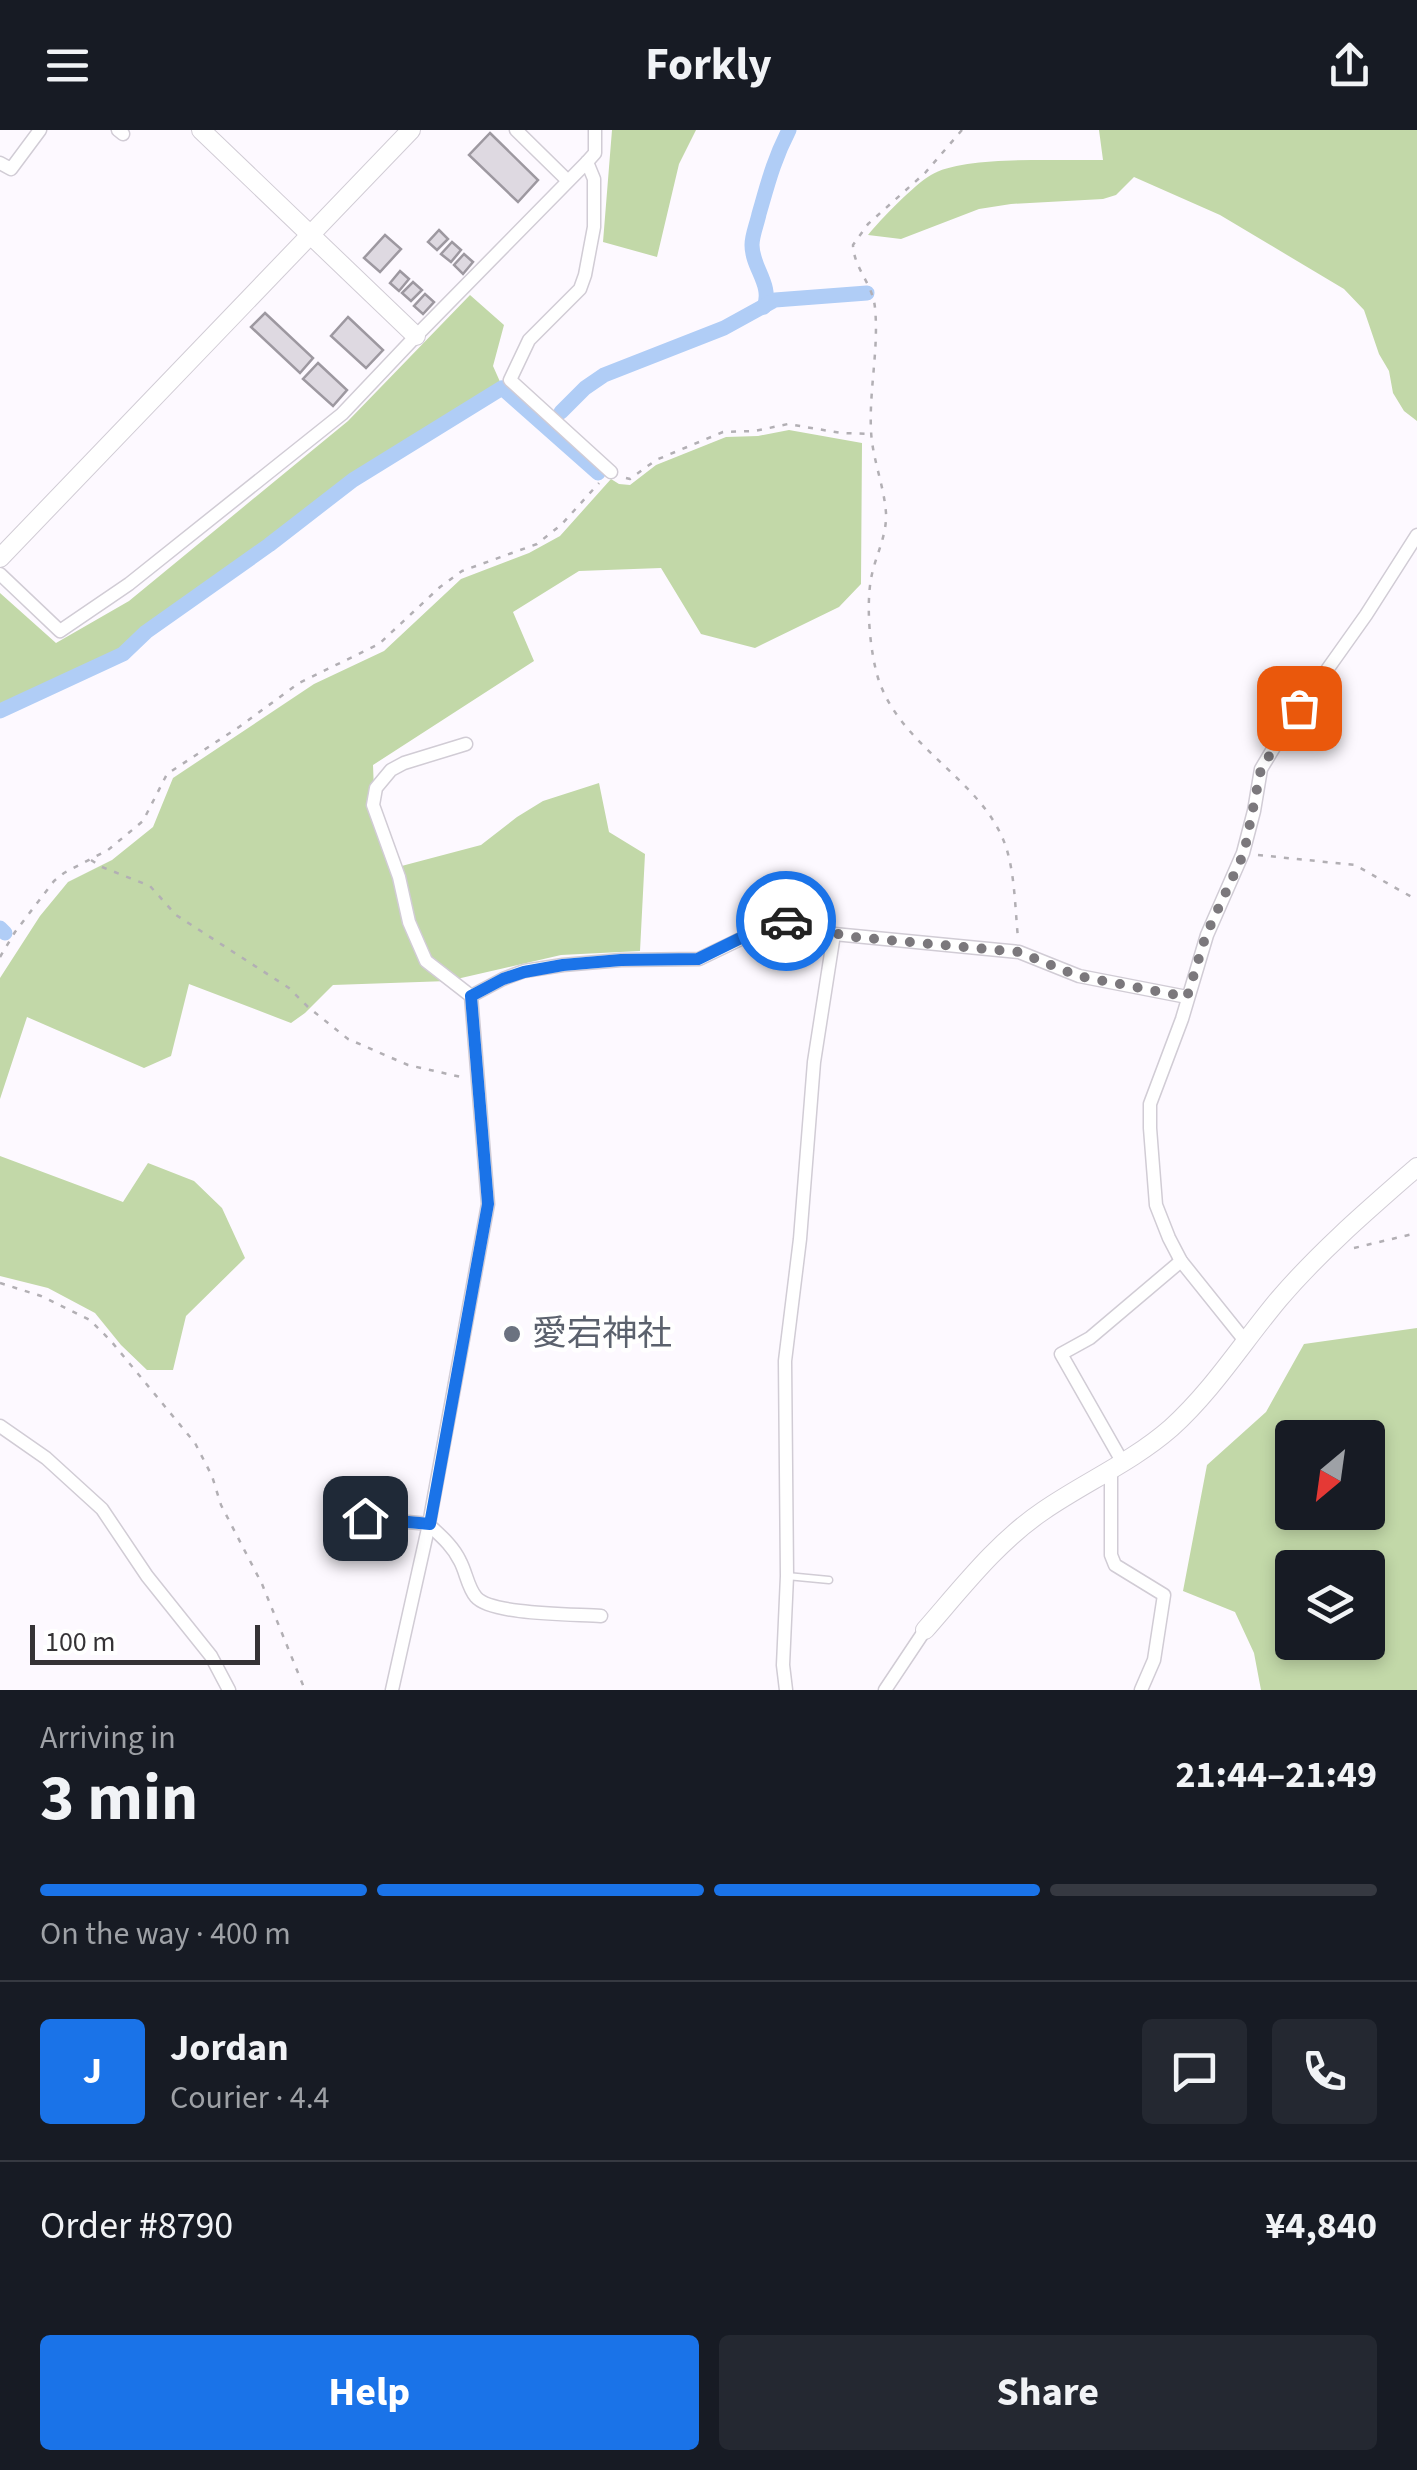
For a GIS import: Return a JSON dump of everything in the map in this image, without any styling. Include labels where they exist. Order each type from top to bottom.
[{"type":"street","points":[[0,163],[11,169],[40,130]]},
{"type":"street","points":[[201,130],[416,336]]},
{"type":"street","points":[[0,558],[411,130]]},
{"type":"street","points":[[516,130],[567,180]]},
{"type":"street","points":[[0,574],[60,631],[129,584],[342,414],[587,162],[595,153],[595,130]]},
{"type":"street","points":[[587,162],[594,179],[594,227],[585,275],[580,289],[529,340],[510,380],[611,472]]},
{"type":"street","points":[[1246,1342],[1182,1261],[1156,1206],[1150,1104],[1182,1020],[1206,935],[1244,853],[1261,769],[1417,536]]},
{"type":"street","points":[[392,1690],[429,1524],[488,1204],[471,996],[426,961],[409,922],[399,877],[373,804],[376,788],[390,770],[466,744]]},
{"type":"street","points":[[471,996],[503,979],[544,968],[621,960],[698,959],[774,923],[800,923],[834,934],[1019,952],[1078,976],[1187,997]]},
{"type":"street","points":[[786,1690],[785,1361],[800,1238],[814,1062],[834,934]]},
{"type":"street","points":[[885,1690],[925,1630],[1009,1538],[1042,1512],[1146,1448],[1194,1405],[1319,1256],[1417,1167]]},
{"type":"street","points":[[1141,1690],[1154,1660],[1164,1594],[1115,1565],[1111,1556],[1117,1467],[1062,1354],[1090,1338],[1182,1261]]},
{"type":"street","points":[[0,1426],[46,1458],[102,1509],[147,1576],[211,1656],[229,1690]]},
{"type":"street","points":[[365,1518],[429,1524],[450,1544],[476,1597],[487,1604],[503,1610],[601,1616]]},
{"type":"lane","points":[[787,1576],[829,1580]]},
{"type":"path","points":[[962,130],[853,244],[856,266],[870,286],[876,309],[871,434],[886,513],[882,546],[870,584],[874,663],[888,704],[975,798],[998,829],[1006,848],[1014,893],[1019,952]]},
{"type":"path","points":[[0,958],[54,881],[108,850],[142,821],[166,774],[240,728],[299,683],[379,644],[462,571],[536,544],[562,524],[611,472],[630,479],[656,460],[723,432],[788,424],[871,434]]},
{"type":"path","points":[[1244,853],[1355,865],[1417,900]]},
{"type":"path","points":[[91,860],[150,886],[176,915],[289,988],[348,1039],[408,1065],[478,1079]]},
{"type":"path","points":[[1352,1248],[1417,1233]]},
{"type":"path","points":[[0,1283],[41,1296],[90,1320],[196,1443],[221,1505],[262,1584],[305,1690]]},
{"type":"green space","points":[[612,130],[696,130],[679,164],[657,257],[603,242]]},
{"type":"green space","points":[[1099,130],[1417,130],[1417,421],[1404,411],[1393,393],[1389,371],[1364,310],[1344,289],[1220,215],[1134,177],[1116,195],[1103,199],[1011,204],[979,209],[901,239],[868,235],[916,186],[946,169],[989,162],[1103,160]]},
{"type":"green space","points":[[470,295],[504,325],[493,366],[501,384],[351,477],[105,660],[0,706],[0,593],[56,643],[129,601],[348,421]]},
{"type":"green space","points":[[789,430],[862,443],[861,584],[839,607],[755,648],[701,634],[661,568],[579,571],[513,612],[534,661],[373,765],[374,791],[394,868],[481,845],[543,801],[599,783],[609,832],[645,854],[640,951],[561,955],[448,981],[333,985],[291,1023],[189,984],[171,1056],[144,1068],[27,1017],[0,1099],[0,978],[40,916],[68,882],[112,860],[153,827],[173,778],[314,684],[384,651],[461,579],[529,553],[560,536],[611,479],[630,485],[656,465],[726,437]]},
{"type":"green space","points":[[0,1156],[123,1202],[148,1163],[194,1181],[222,1208],[245,1258],[186,1316],[173,1370],[147,1370],[95,1313],[48,1288],[0,1276]]},
{"type":"green space","points":[[1417,1328],[1417,1690],[1261,1690],[1254,1653],[1235,1612],[1183,1591],[1207,1465],[1266,1412],[1304,1344]]},
{"type":"building","points":[[490,133],[538,180],[518,202],[469,155]]},
{"type":"building","points":[[439,230],[448,239],[437,250],[428,242]]},
{"type":"building","points":[[385,235],[401,249],[380,272],[364,258]]},
{"type":"building","points":[[452,242],[461,250],[451,262],[441,254]]},
{"type":"building","points":[[464,254],[473,262],[463,274],[454,265]]},
{"type":"building","points":[[400,271],[409,279],[399,291],[390,283]]},
{"type":"building","points":[[413,282],[422,290],[411,301],[402,293]]},
{"type":"building","points":[[425,294],[434,302],[423,314],[414,306]]},
{"type":"building","points":[[265,313],[313,358],[300,373],[251,327]]},
{"type":"building","points":[[348,317],[383,350],[366,368],[331,336]]},
{"type":"building","points":[[318,363],[347,390],[333,406],[303,379]]},
{"type":"waterway","points":[[764,307],[766,291],[752,241],[772,171],[789,130]]},
{"type":"waterway","points":[[561,412],[604,375],[724,328],[775,300],[867,293]]},
{"type":"waterway","points":[[0,711],[123,654],[146,632],[353,480],[502,388],[598,473]]},
{"type":"waterway","points":[[0,928],[5,933]]},
{"type":"way so far","points":[[786,921],[854,937],[1019,952],[1078,976],[1187,997],[1206,935],[1244,853],[1261,769],[1299,708]]},
{"type":"place","name":"愛宕神社","points":[[512,1334]]},
{"type":"route","points":[[365,1518],[430,1524],[488,1204],[471,996],[503,979],[563,965],[698,959],[761,928],[786,921]]}]
